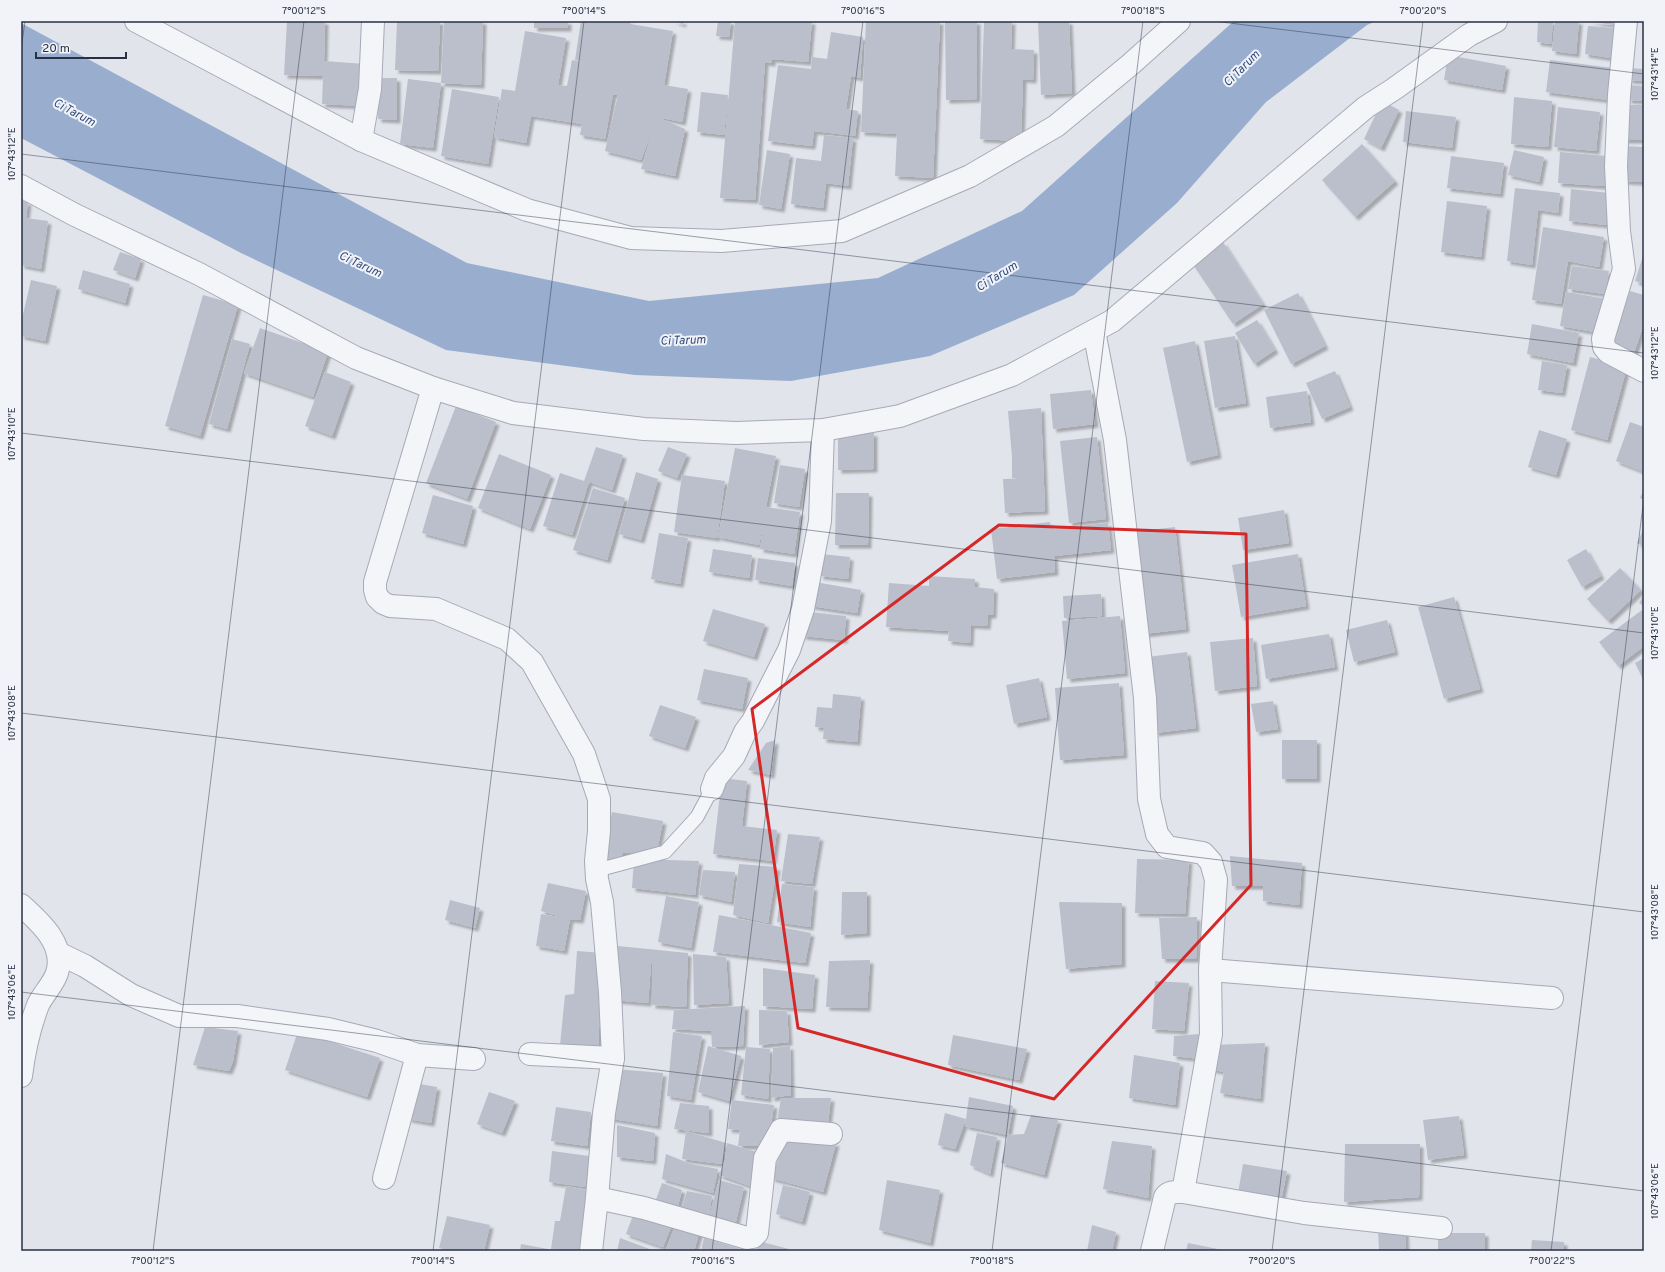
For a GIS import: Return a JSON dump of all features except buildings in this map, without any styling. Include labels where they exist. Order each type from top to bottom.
[{"type":"street","points":[[136,21],[361,140],[528,210],[631,238],[721,241],[842,231],[970,176],[1056,126],[1131,64],[1179,21]]},
{"type":"street","points":[[361,140],[370,89],[373,21]]},
{"type":"street","points":[[21,186],[75,215],[200,274],[356,358],[433,388],[513,413],[644,429],[736,433],[823,430],[900,416],[1012,375],[1112,321],[1366,107],[1394,89],[1469,35],[1496,21]]},
{"type":"street","points":[[1626,21],[1619,95],[1616,166],[1619,232],[1624,269],[1603,339],[1604,347],[1608,352],[1644,371]]},
{"type":"street","points":[[1094,330],[1115,440],[1145,698],[1149,800],[1157,834],[1167,847],[1203,853],[1212,862],[1216,880],[1210,970],[1211,1034],[1182,1192]]},
{"type":"street","points":[[433,388],[375,582],[375,590],[377,598],[390,606],[436,609],[506,639],[532,662],[584,754],[599,799],[599,830],[596,861],[597,879],[603,910],[610,992],[613,1058],[604,1113],[597,1198],[590,1251]]},
{"type":"street","points":[[712,790],[716,778],[734,756],[745,732],[753,721],[785,657],[803,609],[820,521],[823,430]]},
{"type":"street","points":[[21,905],[50,935],[58,953],[57,974],[38,1004],[24,1050],[21,1076]]},
{"type":"street","points":[[58,953],[85,966],[131,995],[179,1016],[237,1016],[328,1029],[377,1040],[417,1055],[474,1058]]},
{"type":"street","points":[[1210,970],[1552,998]]},
{"type":"street","points":[[530,1054],[613,1058]]},
{"type":"street","points":[[384,1178],[417,1055]]},
{"type":"street","points":[[597,1198],[644,1208],[747,1238],[753,1237],[757,1233],[765,1158],[781,1130],[831,1134]]},
{"type":"street","points":[[1152,1251],[1165,1197],[1168,1193],[1182,1192],[1304,1213],[1441,1228]]},
{"type":"lane","points":[[598,870],[665,852],[696,817],[712,790]]},
{"type":"highlighted area","points":[[999,525],[1246,534],[1251,885],[1054,1099],[798,1028],[752,709]]},
{"type":"water","name":"Ci Tarum","points":[[1234,21],[1376,21],[1367,25],[1266,102],[1177,203],[1074,295],[930,356],[791,381],[635,375],[446,350],[241,253],[21,138],[21,23],[467,263],[649,301],[878,278],[1022,211]]}]
